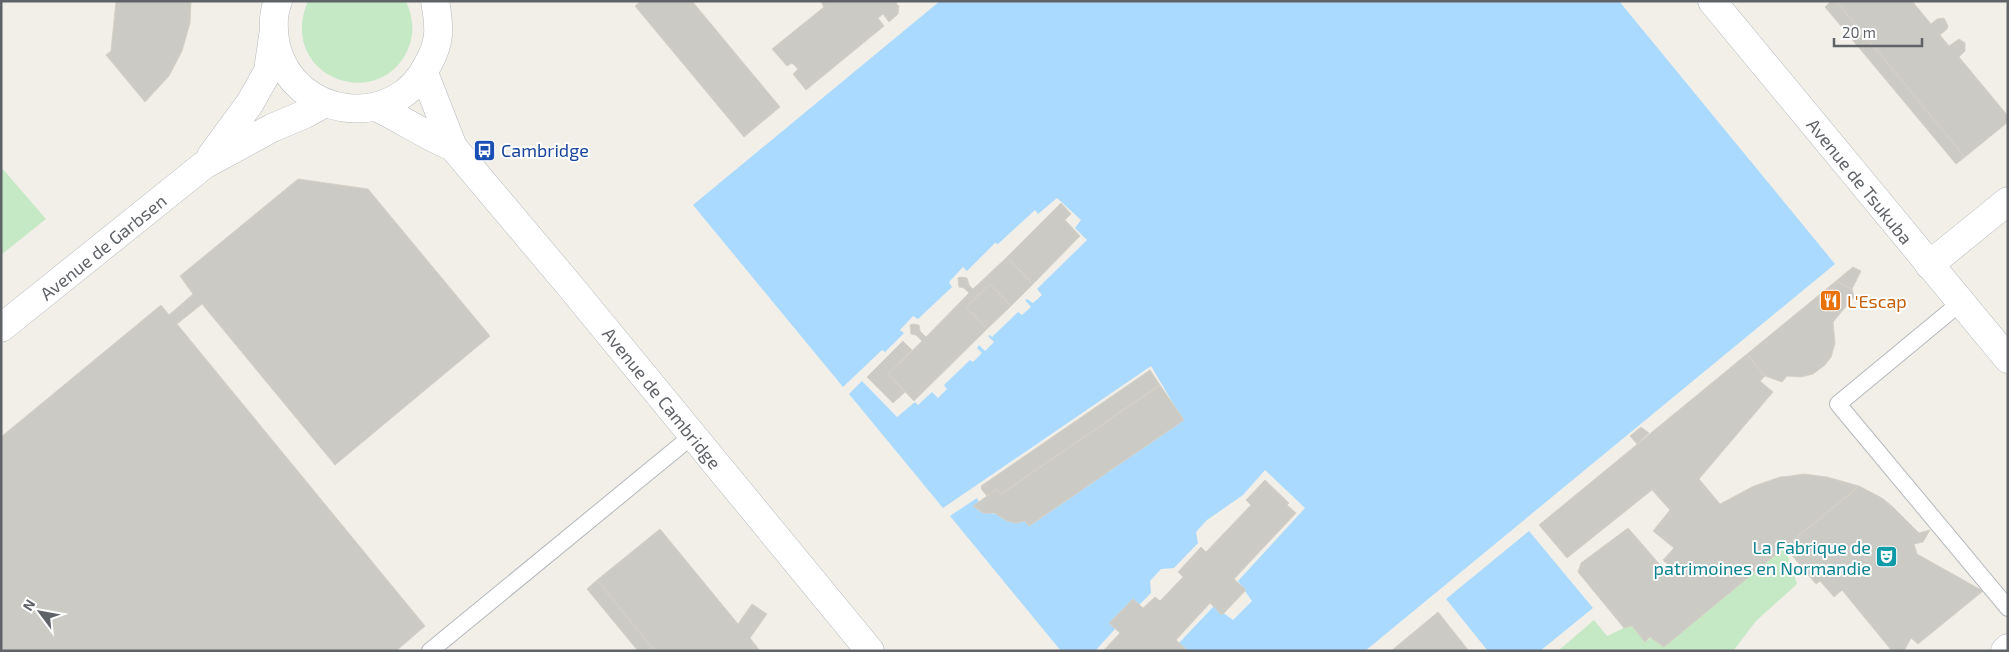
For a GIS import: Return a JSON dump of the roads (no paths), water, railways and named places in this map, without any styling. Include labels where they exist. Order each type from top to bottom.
[{"type":"street","name":"Avenue de Tsukuba","points":[[1712,1],[2008,359]]},
{"type":"street","name":"Avenue de Garbsen","points":[[277,3],[273,20],[274,35],[279,57],[290,76],[305,92],[325,103],[341,108],[359,109],[376,107],[395,100],[411,88],[424,74],[434,52],[441,7]]},
{"type":"street","name":"Avenue de Garbsen","points":[[204,165],[250,103],[268,71],[274,35]]},
{"type":"street","name":"Avenue de Cambridge","points":[[424,74],[452,147],[570,286],[870,651]]},
{"type":"street","name":"Avenue de Garbsen","points":[[1,328],[204,165],[272,128],[325,103]]},
{"type":"street","name":"Avenue de Cambridge","points":[[376,107],[452,147]]},
{"type":"street","points":[[1929,265],[2008,201]]},
{"type":"street","points":[[2005,651],[2008,648]]},
{"type":"lane","points":[[1960,303],[1838,404],[2008,608]]},
{"type":"lane","points":[[430,651],[692,436]]},
{"type":"water","points":[[940,1],[1619,1],[1835,264],[1365,651],[1186,651],[1179,643],[1214,606],[1233,620],[1252,601],[1238,581],[1305,508],[1265,470],[1243,495],[1207,520],[1196,532],[1198,543],[1174,568],[1161,569],[1150,581],[1151,593],[1139,605],[1133,599],[1110,623],[1115,629],[1095,651],[1061,651],[950,516],[977,498],[979,502],[974,506],[980,510],[1000,515],[1011,522],[1025,521],[1029,526],[1183,420],[1151,366],[943,508],[849,394],[862,381],[897,417],[915,402],[918,405],[932,392],[938,398],[947,389],[944,385],[970,360],[973,362],[982,353],[977,348],[979,345],[985,351],[994,342],[988,336],[992,337],[1018,312],[1022,315],[1031,307],[1025,300],[1027,299],[1033,303],[1042,295],[1037,289],[1087,240],[1075,228],[1081,220],[1057,198],[1038,214],[1035,210],[998,244],[995,243],[967,271],[963,267],[949,282],[952,287],[918,319],[913,316],[900,330],[904,333],[885,352],[882,350],[843,387],[693,205]]},
{"type":"water","points":[[1529,531],[1593,608],[1540,651],[1488,651],[1446,599]]},
{"type":"place","name":"Cambridge","points":[[485,150]]},
{"type":"place","name":"L'Escap","points":[[1831,301]]},
{"type":"place","name":"La Fabrique de patrimoines en Normandie","points":[[1887,557]]}]
